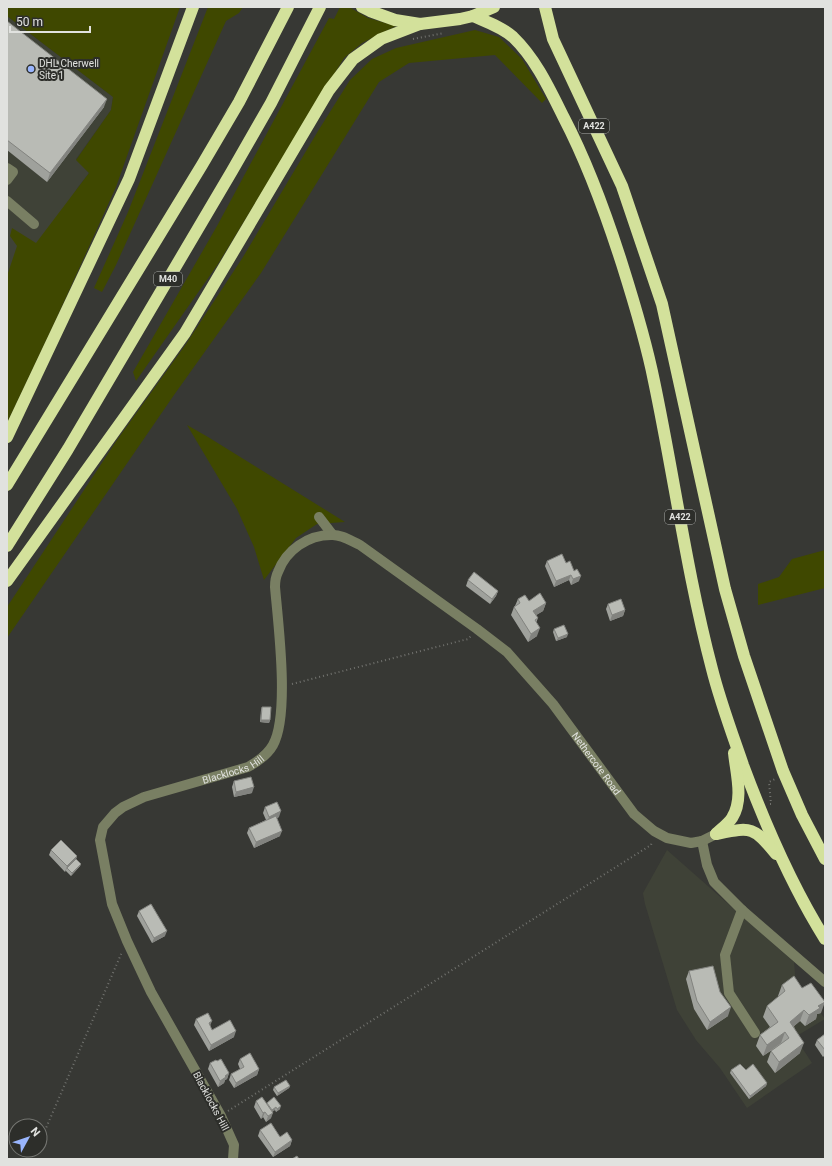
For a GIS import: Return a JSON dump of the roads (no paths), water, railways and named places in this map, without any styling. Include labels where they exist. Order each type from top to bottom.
[{"type":"highway","points":[[7,437],[129,179],[193,7]]},
{"type":"highway","name":"M40","points":[[7,485],[202,165],[239,102],[288,7]]},
{"type":"highway","name":"M40","points":[[7,546],[68,449],[232,171],[271,103],[320,7]]},
{"type":"highway","points":[[362,7],[395,20],[420,24]]},
{"type":"highway","points":[[7,581],[184,333],[329,90],[353,59],[381,39],[406,29],[420,24],[473,16],[494,7]]},
{"type":"highway","name":"A422","points":[[545,7],[553,39],[622,186],[662,304],[725,589],[744,656],[783,772],[802,815],[825,859]]},
{"type":"highway","name":"A422","points":[[473,16],[498,26],[511,35],[527,52],[550,90],[578,145],[613,235],[635,304],[654,378],[695,592],[712,669],[730,728],[760,809],[787,868],[815,923],[825,939]]},
{"type":"highway","points":[[716,834],[732,818],[738,801],[738,787],[730,728]]},
{"type":"highway","points":[[716,834],[740,829],[750,830],[761,836],[787,868]]},
{"type":"street","points":[[7,168],[13,172],[7,180]]},
{"type":"street","points":[[7,201],[34,224]]},
{"type":"street","points":[[319,517],[332,534]]},
{"type":"street","name":"Nethercote Road","points":[[332,534],[360,545],[508,653],[553,704],[634,814],[654,831],[667,838],[691,843],[702,841],[716,834]]},
{"type":"street","name":"Blacklocks Hill","points":[[233,1159],[234,1146],[221,1116],[151,992],[127,941],[112,904],[100,840],[103,827],[115,813],[123,807],[144,798],[248,767],[256,762],[273,744],[279,727],[281,684],[275,587],[277,572],[296,546],[304,541],[332,534]]},
{"type":"street","points":[[702,841],[707,865],[714,882],[742,910],[825,982]]},
{"type":"street","points":[[742,910],[725,955],[730,993],[755,1033]]},
{"type":"place","name":"DHL Cherwell Site 1","points":[[31,69]]}]
